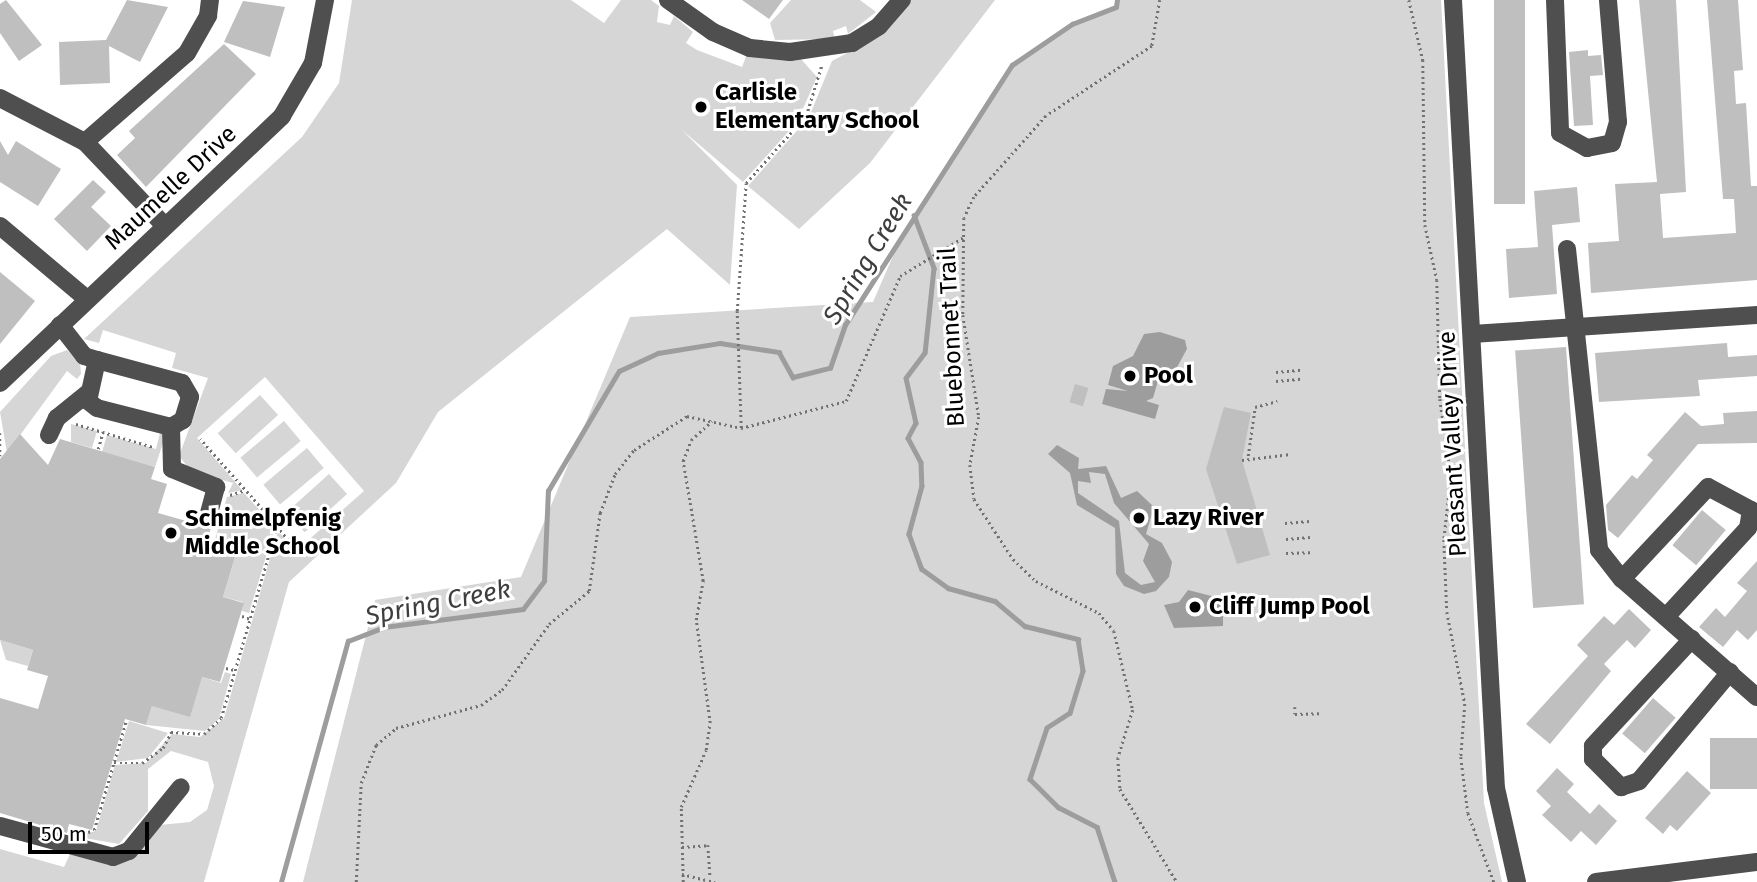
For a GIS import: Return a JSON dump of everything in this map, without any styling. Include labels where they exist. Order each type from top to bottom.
[{"type":"street","points":[[85,142],[187,53],[208,16],[209,0]]},
{"type":"street","name":"Maumelle Drive","points":[[2,377],[282,116],[313,63],[325,0]]},
{"type":"street","points":[[668,0],[750,48],[822,51],[879,26],[902,0]]},
{"type":"street","name":"Pleasant Valley Drive","points":[[1452,0],[1496,788],[1517,882]]},
{"type":"street","points":[[1555,0],[1560,133],[1587,148],[1612,143],[1618,122],[1608,0]]},
{"type":"street","points":[[0,98],[85,142],[165,226]]},
{"type":"street","points":[[0,226],[87,299]]},
{"type":"street","points":[[1567,249],[1596,537],[1622,579],[1757,697]]},
{"type":"street","points":[[1472,334],[1757,315]]},
{"type":"street","points":[[60,325],[84,356],[97,359],[182,383],[190,397],[183,420],[171,427],[97,408],[88,401],[97,359]]},
{"type":"street","points":[[49,435],[57,418],[89,392]]},
{"type":"street","points":[[171,427],[172,469],[216,487],[208,516]]},
{"type":"street","points":[[1622,579],[1708,487],[1751,510],[1748,528],[1666,617]]},
{"type":"street","points":[[1692,639],[1593,746],[1593,759],[1621,787],[1639,781],[1730,672]]},
{"type":"street","points":[[0,826],[113,857],[129,851],[181,787]]},
{"type":"street","points":[[1596,882],[1757,862]]},
{"type":"path","name":"Bluebonnet Trail","points":[[1160,0],[1152,47],[1046,116],[974,197],[964,237],[963,315],[979,417],[970,465],[974,499],[1013,559],[1036,582],[1099,613],[1114,631],[1133,710],[1118,758],[1120,789],[1177,882]]},
{"type":"path","points":[[1409,0],[1423,61],[1425,225],[1437,280],[1440,399],[1451,476],[1444,540],[1447,612],[1465,704],[1461,757],[1468,813],[1494,882]]},
{"type":"path","points":[[741,428],[737,312],[746,183],[806,116],[820,83],[822,51]]},
{"type":"path","points":[[356,882],[361,783],[376,746],[396,728],[457,716],[502,690],[531,643],[589,591],[600,513],[628,458],[676,420],[712,421],[741,428],[846,401],[900,276],[912,262],[964,237]]},
{"type":"path","points":[[1276,372],[1301,370]]},
{"type":"path","points":[[1276,381],[1301,380]]},
{"type":"path","points":[[1248,456],[1255,407],[1277,401]]},
{"type":"path","points":[[683,882],[681,807],[706,750],[710,723],[696,620],[703,581],[683,461],[691,440],[712,421]]},
{"type":"path","points":[[67,430],[69,422],[155,447]]},
{"type":"path","points":[[98,449],[103,432]]},
{"type":"path","points":[[0,433],[0,456]]},
{"type":"path","points":[[200,439],[295,548]]},
{"type":"path","points":[[1242,460],[1248,456],[1292,454]]},
{"type":"path","points":[[228,495],[245,490]]},
{"type":"path","points":[[1285,523],[1309,521]]},
{"type":"path","points":[[114,763],[148,760],[171,732],[194,736],[214,727],[235,670],[277,526]]},
{"type":"path","points":[[1286,539],[1310,537]]},
{"type":"path","points":[[1286,553],[1310,552]]},
{"type":"path","points":[[242,616],[250,619]]},
{"type":"path","points":[[226,668],[235,670]]},
{"type":"path","points":[[1295,707],[1295,714],[1319,713]]},
{"type":"path","points":[[83,833],[94,830],[126,721]]},
{"type":"path","points":[[682,847],[708,845],[710,877]]},
{"type":"path","points":[[682,874],[710,877],[715,882]]},
{"type":"shaded area","points":[[352,0],[571,0],[604,23],[621,0],[651,0],[659,6],[657,22],[670,25],[674,16],[693,32],[686,43],[697,50],[742,67],[747,54],[800,58],[817,77],[797,122],[743,182],[682,130],[737,185],[730,285],[667,229],[438,412],[396,483],[289,582],[204,882],[0,882],[0,849],[64,867],[70,854],[115,864],[131,858],[160,825],[190,822],[207,810],[214,786],[208,762],[171,751],[148,769],[148,811],[119,844],[73,836],[96,831],[115,765],[146,763],[172,734],[200,737],[224,718],[278,531],[296,551],[364,491],[265,377],[197,438],[242,490],[228,493],[233,483],[191,471],[179,456],[208,378],[172,368],[176,353],[103,330],[99,343],[84,339],[302,137],[339,83]]},
{"type":"shaded area","points":[[791,0],[860,0],[876,12],[848,34],[846,26],[833,31],[835,39],[775,40],[770,23]]},
{"type":"shaded area","points":[[910,0],[995,0],[870,163],[799,229],[748,186],[809,117],[832,61],[864,44]]},
{"type":"shaded area","points":[[1117,0],[1441,0],[1484,803],[1502,882],[303,882],[375,600],[521,577],[630,317],[873,302],[902,235],[1012,65],[1072,24],[1116,7]]},
{"type":"shaded area","name":"Pool","points":[[1160,332],[1185,340],[1187,349],[1176,369],[1148,369],[1158,381],[1153,398],[1146,401],[1159,405],[1155,419],[1102,404],[1106,389],[1128,391],[1108,385],[1113,366],[1133,356],[1144,334]]},
{"type":"shaded area","points":[[67,350],[80,362],[81,374],[77,379],[67,371],[7,453],[0,412],[51,356]]},
{"type":"shaded area","points":[[260,395],[278,415],[236,453],[218,433]]},
{"type":"shaded area","points":[[284,421],[301,441],[257,478],[240,458]]},
{"type":"shaded area","points":[[71,424],[97,431],[92,448],[71,442]]},
{"type":"shaded area","points":[[160,433],[166,434],[155,467],[102,452],[107,435],[156,449]]},
{"type":"shaded area","name":"Lazy River","points":[[1057,445],[1079,458],[1078,469],[1106,466],[1121,498],[1137,491],[1154,507],[1146,534],[1162,543],[1172,562],[1169,577],[1156,591],[1144,594],[1124,586],[1116,574],[1115,528],[1077,505],[1070,473],[1048,454]],"holes":[[[1089,472],[1105,474],[1114,503],[1149,544],[1143,561],[1155,582],[1141,585],[1125,573],[1119,521],[1078,493],[1078,481],[1091,483]]]},
{"type":"shaded area","points":[[307,448],[324,468],[280,505],[263,485]]},
{"type":"shaded area","points":[[329,474],[347,494],[305,532],[287,512]]},
{"type":"shaded area","points":[[244,493],[275,527],[249,613],[242,611],[243,602],[223,597],[235,557],[212,550],[227,497]]},
{"type":"shaded area","name":"Cliff Jump Pool","points":[[1188,590],[1223,599],[1223,626],[1174,628],[1164,605],[1179,602]]},
{"type":"shaded area","points":[[0,640],[33,650],[28,666],[6,660]]},
{"type":"shaded area","points":[[225,672],[231,674],[219,719],[205,731],[146,725],[152,706],[202,677],[221,683]]},
{"type":"shaded area","points":[[129,721],[168,733],[148,758],[116,762]]},
{"type":"building","points":[[6,0],[42,45],[19,61],[0,33],[0,4]]},
{"type":"building","points":[[127,0],[168,7],[140,62],[109,46],[110,83],[60,85],[59,42],[106,40]]},
{"type":"building","points":[[742,0],[783,0],[769,19]]},
{"type":"building","points":[[1494,0],[1525,0],[1525,204],[1494,204]]},
{"type":"building","points":[[1639,0],[1676,0],[1686,192],[1660,194],[1663,238],[1736,233],[1734,199],[1723,199],[1707,0],[1738,0],[1743,70],[1734,71],[1736,104],[1746,103],[1751,186],[1757,186],[1757,280],[1591,293],[1588,243],[1619,241],[1615,184],[1657,182]]},
{"type":"building","points":[[243,1],[285,7],[270,57],[224,42]]},
{"type":"building","points":[[224,44],[256,74],[146,187],[117,155],[135,138],[129,131]]},
{"type":"building","points":[[1588,50],[1588,56],[1601,55],[1603,75],[1590,76],[1593,125],[1574,126],[1569,52]]},
{"type":"building","points":[[0,141],[8,155],[16,141],[61,169],[38,206],[0,182]]},
{"type":"building","points":[[93,180],[106,192],[91,207],[111,226],[87,251],[54,219]]},
{"type":"building","points":[[1577,187],[1580,222],[1552,225],[1557,294],[1509,298],[1506,249],[1538,247],[1534,191]]},
{"type":"building","points":[[0,272],[35,301],[0,344]]},
{"type":"building","points":[[1727,343],[1728,357],[1757,355],[1757,376],[1698,380],[1700,396],[1599,402],[1595,353]]},
{"type":"building","points":[[1566,347],[1584,604],[1533,608],[1515,351]]},
{"type":"building","points":[[1075,384],[1088,388],[1083,406],[1069,402]]},
{"type":"building","points":[[1224,407],[1251,413],[1242,460],[1270,555],[1237,564],[1206,469]]},
{"type":"building","points":[[1757,411],[1757,443],[1698,444],[1618,538],[1608,530],[1606,505],[1632,475],[1637,479],[1653,460],[1647,455],[1685,412],[1701,426],[1724,424],[1723,413]]},
{"type":"building","points":[[20,434],[48,465],[60,439],[155,467],[151,479],[167,484],[158,513],[211,528],[205,548],[235,557],[223,597],[244,603],[220,682],[202,677],[190,717],[152,706],[146,725],[125,719],[92,830],[69,824],[67,833],[0,813],[0,698],[38,709],[48,676],[27,670],[33,650],[0,640],[0,459]]},
{"type":"building","points":[[1702,510],[1726,530],[1696,565],[1672,545]]},
{"type":"building","points":[[1757,561],[1757,630],[1748,640],[1737,630],[1723,647],[1699,627],[1716,608],[1725,617],[1747,591],[1737,583]]},
{"type":"building","points":[[1629,609],[1651,630],[1635,648],[1627,640],[1604,664],[1611,671],[1550,744],[1526,724],[1588,656],[1577,645],[1604,616],[1614,625]]},
{"type":"building","points":[[1653,698],[1676,718],[1645,753],[1622,733]]},
{"type":"building","points":[[1710,738],[1757,738],[1757,789],[1710,789]]},
{"type":"building","points":[[1557,768],[1574,784],[1567,792],[1590,814],[1599,804],[1617,821],[1596,845],[1581,831],[1571,842],[1542,815],[1551,806],[1536,791]]},
{"type":"building","points":[[1687,771],[1711,793],[1677,831],[1670,825],[1663,834],[1645,818]]},
{"type":"waterway","name":"Spring Creek","points":[[281,882],[348,641],[384,627],[523,609],[544,581],[548,491],[619,371],[658,353],[720,343],[779,352],[793,377],[830,368],[845,325],[1012,65],[1072,24],[1116,7],[1117,0]]},
{"type":"waterway","points":[[914,215],[934,268],[925,353],[906,378],[916,423],[908,438],[921,462],[922,486],[909,534],[922,569],[948,588],[995,601],[1025,626],[1078,639],[1083,671],[1070,713],[1047,728],[1030,779],[1058,807],[1097,827],[1115,882]]},
{"type":"place","name":"Carlisle Elementary School","points":[[701,107]]},
{"type":"place","name":"Pool","points":[[1130,376]]},
{"type":"place","name":"Lazy River","points":[[1139,518]]},
{"type":"place","name":"Schimelpfenig Middle School","points":[[171,533]]},
{"type":"place","name":"Cliff Jump Pool","points":[[1195,607]]}]
